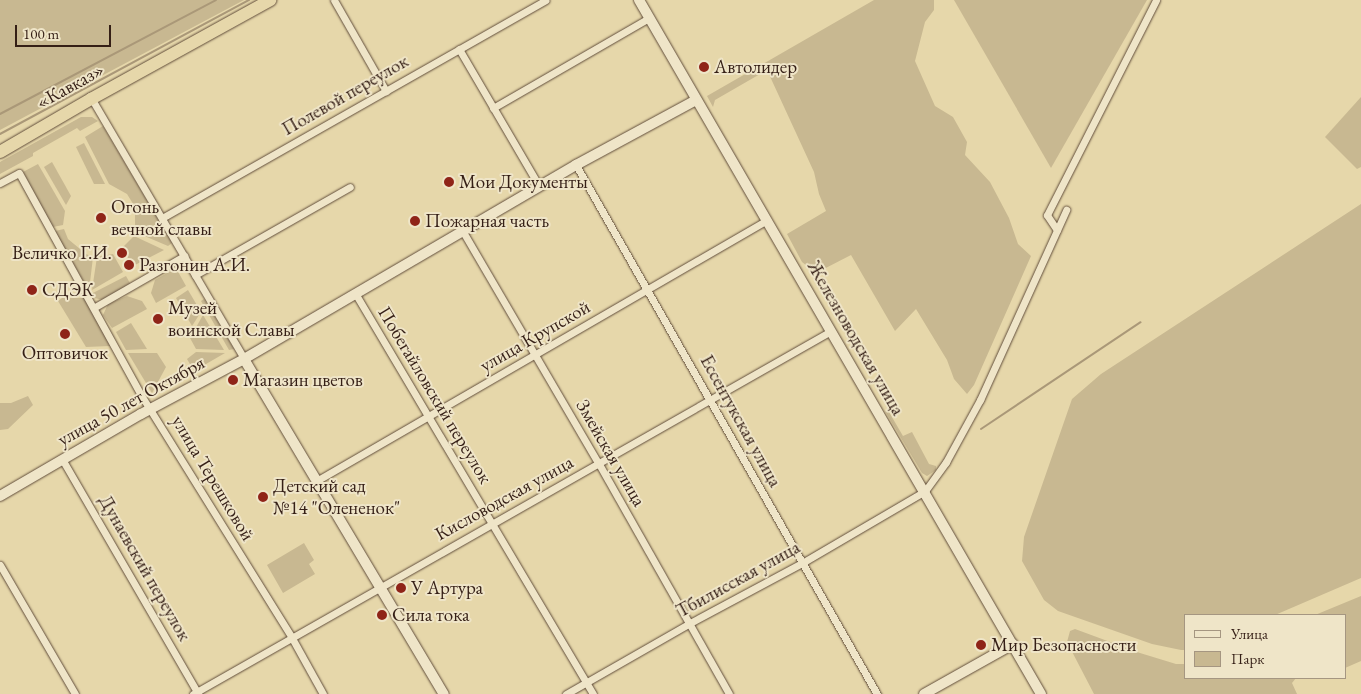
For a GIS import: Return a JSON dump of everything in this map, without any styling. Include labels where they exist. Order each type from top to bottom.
[{"type":"highway","name":"«Кавказ»","points":[[0,145],[91,97],[263,0]]},
{"type":"highway","points":[[0,152],[91,97],[270,0]]},
{"type":"main road","name":"Железноводская улица","points":[[639,0],[1041,694]]},
{"type":"main road","name":"улица 50 лет Октября","points":[[0,496],[62,459],[244,358],[539,186],[696,100]]},
{"type":"main road","points":[[244,358],[382,586],[444,694]]},
{"type":"main road","points":[[924,694],[1013,644]]},
{"type":"street","points":[[334,0],[386,91]]},
{"type":"street","name":"Полевой переулок","points":[[162,218],[545,0]]},
{"type":"street","points":[[1056,230],[1047,215],[1156,0]]},
{"type":"street","points":[[493,108],[649,18]]},
{"type":"street","points":[[459,49],[539,186]]},
{"type":"street","points":[[91,97],[244,358]]},
{"type":"street","name":"Ессентукская улица","points":[[576,165],[649,290],[877,694]]},
{"type":"street","name":"улица Терешковой","points":[[0,183],[19,173],[95,307],[117,352],[292,638],[324,694]]},
{"type":"street","points":[[195,275],[350,187]]},
{"type":"street","points":[[925,491],[942,468],[980,400],[1066,210]]},
{"type":"street","name":"улица Крупской","points":[[318,480],[768,220]]},
{"type":"street","name":"Змейская улица","points":[[462,230],[599,464],[729,694]]},
{"type":"street","points":[[95,307],[184,256]]},
{"type":"street","name":"Побегайловский переулок","points":[[355,293],[593,694]]},
{"type":"street","name":"Кисловодская улица","points":[[196,693],[832,331]]},
{"type":"street","name":"Дунаевский переулок","points":[[62,459],[196,693]]},
{"type":"street","name":"Тбилисская улица","points":[[566,694],[688,624],[802,563],[925,491]]},
{"type":"street","points":[[0,565],[75,694]]},
{"type":"green space","points":[[0,0],[244,0],[0,130]]},
{"type":"green space","points":[[874,0],[934,0],[934,10],[925,22],[915,61],[935,106],[953,117],[967,142],[965,155],[990,182],[1009,218],[1018,244],[1031,256],[974,385],[967,394],[954,379],[947,360],[916,309],[895,331],[851,255],[816,273],[802,262],[787,234],[826,211],[819,194],[814,172],[767,70],[715,100],[713,107],[707,96]]},
{"type":"green space","points":[[954,0],[1147,0],[1051,168]]},
{"type":"green space","points":[[1361,97],[1361,167],[1357,169],[1325,137]]},
{"type":"green space","points":[[81,117],[92,117],[98,121],[80,131],[77,128],[0,174],[0,162]]},
{"type":"green space","points":[[103,126],[172,243],[168,246],[135,232],[135,207],[127,194],[109,184],[85,137]]},
{"type":"green space","points":[[84,143],[105,184],[94,184],[76,147]]},
{"type":"green space","points":[[52,162],[71,196],[66,205],[44,167]]},
{"type":"green space","points":[[38,164],[65,211],[63,225],[53,227],[23,172]]},
{"type":"green space","points":[[1361,204],[1361,578],[1277,614],[1184,614],[1184,650],[1152,644],[1058,611],[1044,600],[1022,561],[1024,537],[1072,399],[1101,374]]},
{"type":"green space","points":[[64,229],[68,239],[86,254],[93,257],[89,291],[55,231]]},
{"type":"green space","points":[[134,236],[164,250],[133,266],[122,248]]},
{"type":"green space","points":[[113,254],[123,272],[92,290],[97,257]]},
{"type":"green space","points":[[176,268],[186,286],[156,303],[151,293],[155,280]]},
{"type":"green space","points":[[126,276],[131,285],[104,300],[94,298],[91,294]]},
{"type":"green space","points":[[188,290],[201,312],[192,326],[176,298]]},
{"type":"green space","points":[[127,296],[142,301],[147,309],[112,328],[103,315],[108,304]]},
{"type":"green space","points":[[62,298],[86,298],[110,346],[86,347],[58,301]]},
{"type":"green space","points":[[204,299],[234,349],[229,350],[201,301]]},
{"type":"green space","points":[[203,315],[224,350],[196,349],[190,338]]},
{"type":"green space","points":[[131,323],[147,349],[126,350],[116,332]]},
{"type":"green space","points":[[196,352],[225,353],[194,371],[187,359]]},
{"type":"green space","points":[[128,353],[157,353],[166,367],[152,393]]},
{"type":"green space","points":[[28,396],[33,405],[8,429],[0,430],[0,403],[11,403]]},
{"type":"green space","points":[[885,411],[889,412],[903,436],[912,432],[929,464],[936,466],[936,470],[927,476],[922,473]]},
{"type":"green space","points":[[304,543],[314,560],[309,564],[315,574],[283,593],[267,565]]},
{"type":"green space","points":[[1361,596],[1361,661],[1346,668],[1346,614],[1317,614]]},
{"type":"green space","points":[[1075,629],[1140,653],[1176,664],[1184,664],[1184,679],[1295,679],[1292,683],[1297,694],[1094,694],[1067,642],[1070,631]]},
{"type":"waterway","points":[[0,114],[216,0]]},
{"type":"waterway","points":[[0,134],[249,0]]},
{"type":"waterway","points":[[981,429],[1141,322]]},
{"type":"place","name":"Автолидер","points":[[704,67]]},
{"type":"place","name":"Мои Документы","points":[[449,182]]},
{"type":"place","name":"Огонь вечной славы","points":[[101,218]]},
{"type":"place","name":"Пожарная часть","points":[[415,221]]},
{"type":"place","name":"Величко Г.И.","points":[[122,253]]},
{"type":"place","name":"Разгонин А.И.","points":[[129,265]]},
{"type":"place","name":"СДЭК","points":[[32,290]]},
{"type":"place","name":"Музей воинской Славы","points":[[158,319]]},
{"type":"place","name":"Оптовичок","points":[[65,334]]},
{"type":"place","name":"Магазин цветов","points":[[233,380]]},
{"type":"place","name":"Детский сад №14 \"Олененок\"","points":[[263,497]]},
{"type":"place","name":"У Артура","points":[[401,588]]},
{"type":"place","name":"Сила тока","points":[[382,615]]},
{"type":"place","name":"Мир Безопасности","points":[[981,645]]}]
